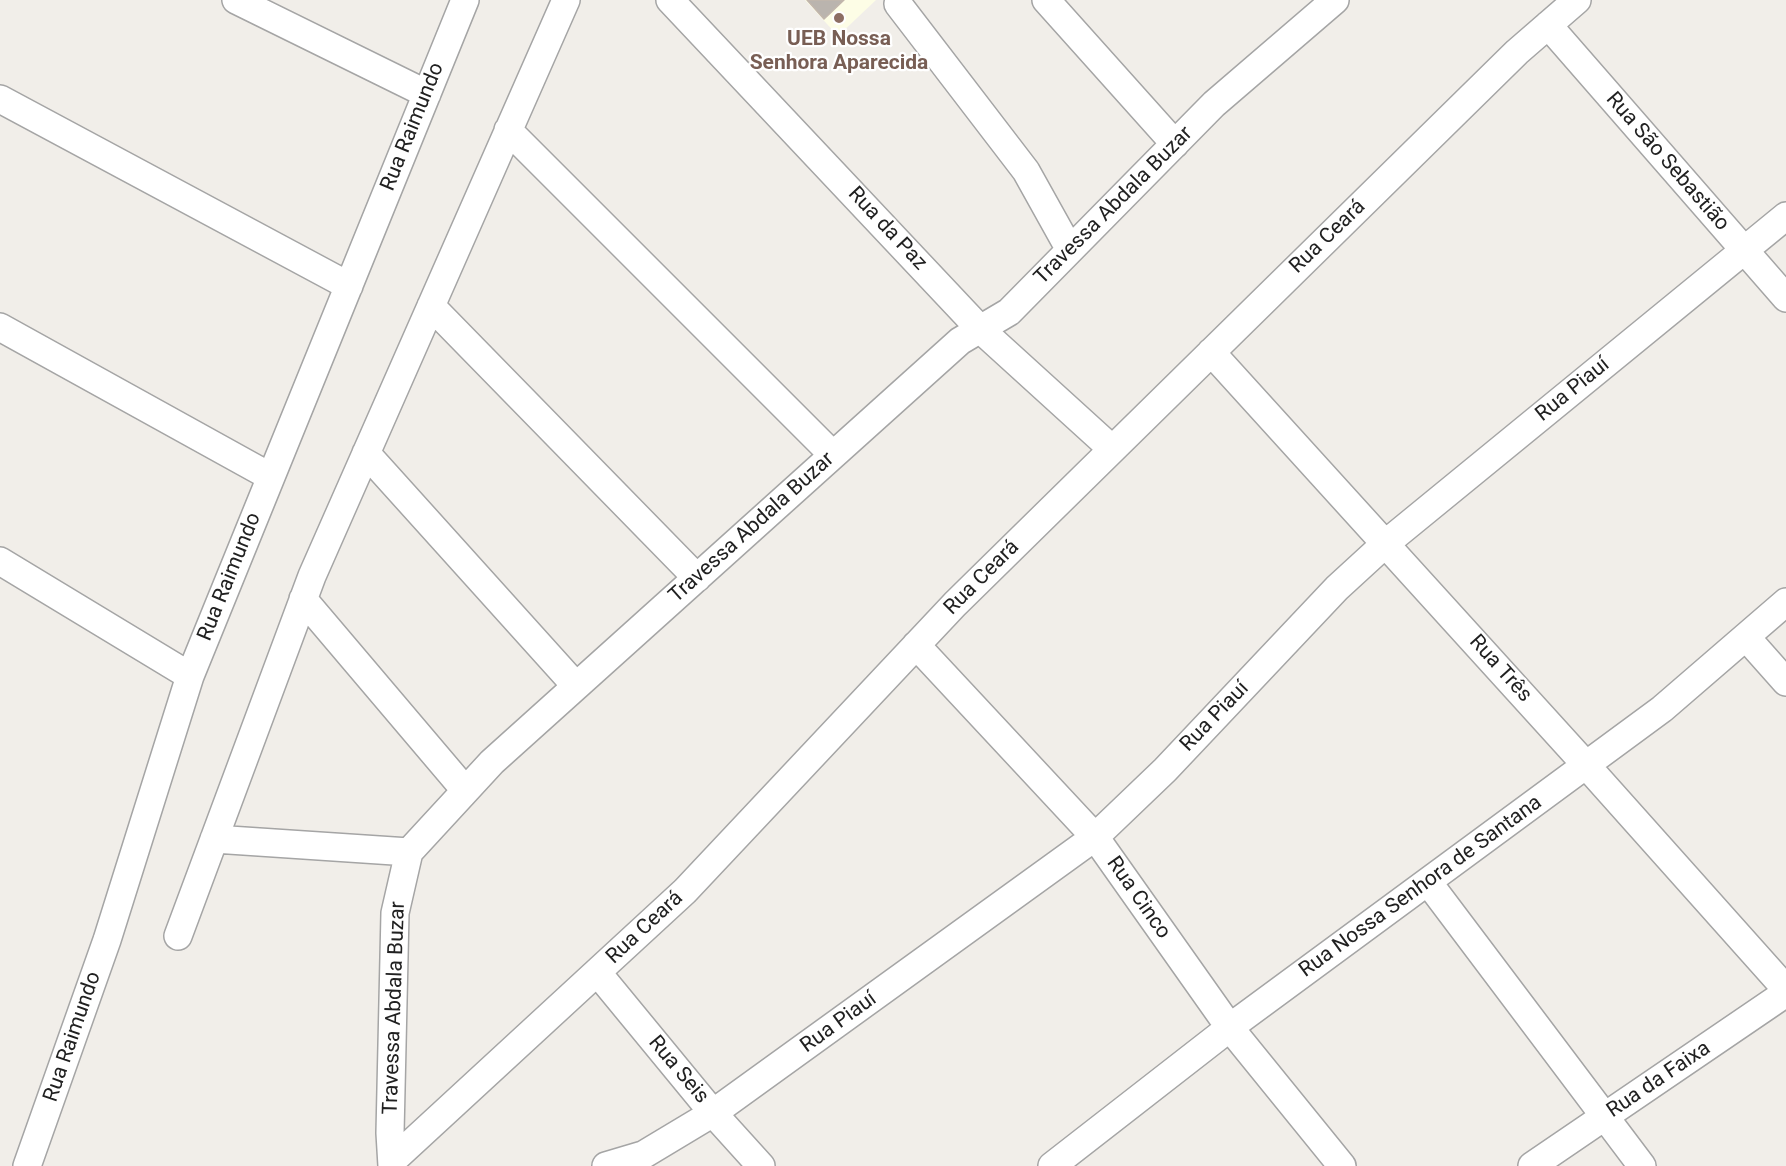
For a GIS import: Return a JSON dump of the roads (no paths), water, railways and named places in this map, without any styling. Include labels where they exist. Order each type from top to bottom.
[{"type":"street","points":[[236,0],[427,94]]},
{"type":"street","name":"Rua Raimundo","points":[[27,1166],[107,940],[190,676],[465,0]]},
{"type":"street","points":[[178,936],[303,599],[566,0]]},
{"type":"street","name":"Rua da Paz","points":[[670,0],[980,328],[1112,449]]},
{"type":"street","name":"Travessa Abdala Buzar","points":[[392,1163],[390,1133],[395,913],[409,852],[492,762],[960,341],[1009,312],[1214,104],[1335,0]]},
{"type":"street","name":"Rua Ceará","points":[[392,1163],[685,891],[955,603],[1508,60],[1577,0]]},
{"type":"street","points":[[1055,3],[1175,144]]},
{"type":"street","points":[[898,4],[1026,171],[1070,250]]},
{"type":"street","name":"Rua São Sebastião","points":[[1548,26],[1786,298]]},
{"type":"street","points":[[0,99],[349,286]]},
{"type":"street","points":[[508,130],[833,455]]},
{"type":"street","name":"Rua Piauí","points":[[606,1166],[643,1155],[714,1113],[1095,837],[1165,770],[1337,588],[1385,543],[1786,216]]},
{"type":"street","points":[[431,306],[697,578]]},
{"type":"street","points":[[0,327],[271,477]]},
{"type":"street","name":"Rua Três","points":[[1211,352],[1586,765],[1786,991]]},
{"type":"street","points":[[366,453],[576,686]]},
{"type":"street","points":[[0,561],[190,676]]},
{"type":"street","points":[[303,599],[465,790]]},
{"type":"street","name":"Rua Nossa Senhora de Santana","points":[[1052,1166],[1230,1028],[1662,709],[1786,602]]},
{"type":"street","points":[[1746,637],[1786,682]]},
{"type":"street","name":"Rua Cinco","points":[[916,645],[1095,837],[1230,1028],[1342,1166]]},
{"type":"street","points":[[214,839],[409,852]]},
{"type":"street","points":[[1428,882],[1642,1166]]},
{"type":"street","name":"Rua Seis","points":[[597,972],[761,1166]]},
{"type":"street","name":"Rua da Faixa","points":[[1532,1166],[1786,991]]},
{"type":"place","name":"UEB Nossa Senhora Aparecida","points":[[839,18]]}]
